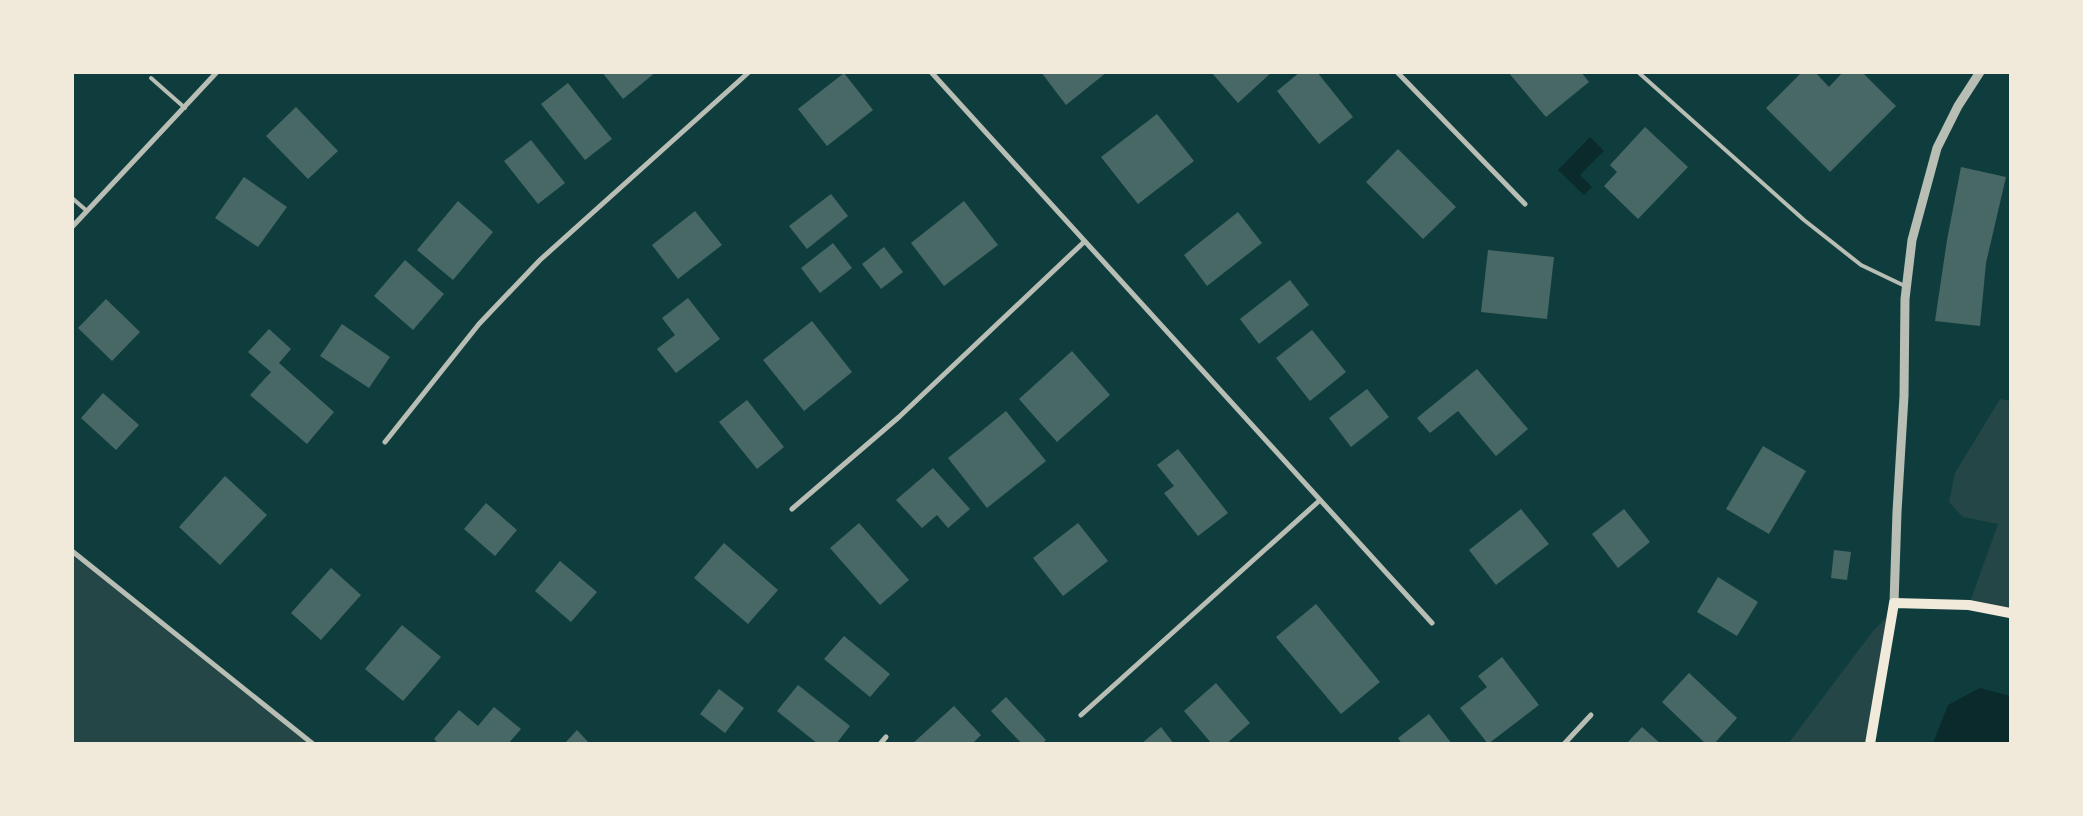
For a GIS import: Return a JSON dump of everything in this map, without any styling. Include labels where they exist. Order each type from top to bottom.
[{"type":"main road","points":[[1870,744],[1894,603],[1969,605],[2010,613]]},
{"type":"street","points":[[72,227],[217,72]]},
{"type":"street","points":[[386,442],[479,324],[540,260],[749,72]]},
{"type":"street","points":[[931,72],[1319,501],[1432,623]]},
{"type":"street","points":[[1397,72],[1525,204]]},
{"type":"street","points":[[1894,603],[1904,396],[1906,287],[1912,240],[1937,148],[1958,106],[1980,73]]},
{"type":"street","points":[[792,509],[898,417],[1084,242]]},
{"type":"street","points":[[1082,715],[1319,501]]},
{"type":"street","points":[[72,551],[313,744]]},
{"type":"street","points":[[1564,744],[1591,714]]},
{"type":"street","points":[[880,744],[886,737]]},
{"type":"lane","points":[[1638,72],[1804,220],[1861,265],[1906,287]]},
{"type":"lane","points":[[151,78],[185,108]]},
{"type":"lane","points":[[72,198],[87,211]]},
{"type":"shaded area","points":[[1590,137],[1604,151],[1580,175],[1592,187],[1584,195],[1558,170]]},
{"type":"shaded area","points":[[2000,399],[2010,401],[2010,613],[1969,605],[1998,524],[1963,517],[1949,502],[1955,473]]},
{"type":"shaded area","points":[[72,551],[313,743],[73,743]]},
{"type":"shaded area","points":[[1893,611],[1870,743],[1788,744],[1873,631]]},
{"type":"shaded area","points":[[1980,688],[2010,696],[2010,743],[1933,743],[1948,705]]},
{"type":"building","points":[[602,72],[656,72],[623,99]]},
{"type":"building","points":[[1041,72],[1107,72],[1066,105]]},
{"type":"building","points":[[1211,72],[1272,72],[1238,103]]},
{"type":"building","points":[[1300,72],[1317,72],[1353,117],[1319,144],[1277,91]]},
{"type":"building","points":[[1508,72],[1581,72],[1589,82],[1546,117]]},
{"type":"building","points":[[1802,72],[1815,72],[1829,87],[1843,72],[1862,72],[1896,106],[1830,172],[1766,108]]},
{"type":"building","points":[[844,73],[873,110],[827,146],[798,109]]},
{"type":"building","points":[[568,83],[612,139],[585,160],[541,104]]},
{"type":"building","points":[[296,107],[338,151],[308,179],[266,136]]},
{"type":"building","points":[[1157,114],[1194,161],[1138,204],[1101,157]]},
{"type":"building","points":[[1645,127],[1688,167],[1638,219],[1604,186],[1617,172],[1610,165]]},
{"type":"building","points":[[531,140],[565,183],[538,204],[504,161]]},
{"type":"building","points":[[1398,149],[1456,207],[1423,239],[1366,182]]},
{"type":"building","points":[[1961,167],[2006,177],[1986,263],[1980,326],[1935,321],[1947,240]]},
{"type":"building","points":[[244,177],[287,207],[258,247],[215,218]]},
{"type":"building","points":[[831,194],[848,216],[807,249],[789,226]]},
{"type":"building","points":[[458,201],[493,232],[453,280],[417,250]]},
{"type":"building","points":[[964,201],[998,245],[944,286],[911,243]]},
{"type":"building","points":[[695,211],[722,245],[678,279],[652,245]]},
{"type":"building","points":[[1238,212],[1262,243],[1207,286],[1184,255]]},
{"type":"building","points":[[833,243],[852,268],[820,293],[801,268]]},
{"type":"building","points":[[884,247],[903,272],[881,289],[862,264]]},
{"type":"building","points":[[1488,250],[1554,257],[1547,319],[1481,312]]},
{"type":"building","points":[[405,260],[444,294],[413,330],[374,296]]},
{"type":"building","points":[[1290,280],[1309,305],[1259,344],[1240,319]]},
{"type":"building","points":[[688,298],[720,339],[676,373],[657,349],[675,335],[662,318]]},
{"type":"building","points":[[106,299],[140,332],[112,361],[78,328]]},
{"type":"building","points":[[812,321],[852,372],[804,411],[763,360]]},
{"type":"building","points":[[342,324],[390,357],[369,388],[320,356]]},
{"type":"building","points":[[269,329],[291,349],[279,363],[334,412],[307,444],[250,395],[271,372],[248,352]]},
{"type":"building","points":[[1312,330],[1346,372],[1310,401],[1276,358]]},
{"type":"building","points":[[1072,351],[1110,395],[1057,442],[1019,399]]},
{"type":"building","points":[[1477,369],[1528,429],[1496,456],[1458,411],[1430,433],[1417,418]]},
{"type":"building","points":[[1367,389],[1389,417],[1351,447],[1329,418]]},
{"type":"building","points":[[103,393],[139,425],[116,450],[81,418]]},
{"type":"building","points":[[747,400],[784,447],[757,469],[719,422]]},
{"type":"building","points":[[1006,411],[1046,461],[987,508],[948,458]]},
{"type":"building","points":[[1763,446],[1806,471],[1769,534],[1726,509]]},
{"type":"building","points":[[1178,449],[1228,513],[1198,536],[1164,493],[1174,486],[1157,465]]},
{"type":"building","points":[[933,468],[970,509],[948,528],[937,515],[922,528],[896,500]]},
{"type":"building","points":[[225,476],[267,515],[220,565],[179,527]]},
{"type":"building","points":[[486,503],[517,530],[495,556],[464,529]]},
{"type":"building","points":[[1521,509],[1549,544],[1496,585],[1469,550]]},
{"type":"building","points":[[1624,509],[1650,542],[1618,568],[1592,534]]},
{"type":"building","points":[[859,523],[909,580],[880,605],[830,548]]},
{"type":"building","points":[[1078,523],[1108,561],[1063,596],[1033,558]]},
{"type":"building","points":[[724,543],[778,590],[748,624],[694,578]]},
{"type":"building","points":[[1834,550],[1851,552],[1847,580],[1831,578]]},
{"type":"building","points":[[560,561],[597,592],[571,622],[535,591]]},
{"type":"building","points":[[331,568],[361,595],[321,640],[291,613]]},
{"type":"building","points":[[1718,577],[1758,602],[1737,636],[1697,612]]},
{"type":"building","points":[[1316,604],[1380,682],[1341,714],[1276,637]]},
{"type":"building","points":[[402,625],[441,657],[403,701],[365,669]]},
{"type":"building","points":[[844,636],[890,674],[870,697],[824,659]]},
{"type":"building","points":[[1502,657],[1539,705],[1488,744],[1460,708],[1487,687],[1478,676]]},
{"type":"building","points":[[1689,673],[1737,718],[1714,744],[1706,744],[1662,702]]},
{"type":"building","points":[[1216,683],[1250,723],[1226,744],[1212,744],[1184,711]]},
{"type":"building","points":[[798,685],[850,726],[836,744],[818,744],[777,711]]},
{"type":"building","points":[[719,689],[744,708],[725,733],[700,714]]},
{"type":"building","points":[[1006,697],[1046,740],[1042,744],[1022,744],[991,711]]},
{"type":"building","points":[[954,706],[981,735],[972,744],[912,744]]},
{"type":"building","points":[[494,707],[521,729],[508,744],[439,744],[434,739],[459,710],[478,726]]},
{"type":"building","points":[[1429,714],[1452,744],[1402,744],[1398,738]]},
{"type":"building","points":[[1161,727],[1174,744],[1141,744]]},
{"type":"building","points":[[1642,727],[1661,744],[1626,744]]},
{"type":"building","points":[[577,730],[590,744],[564,744]]}]
